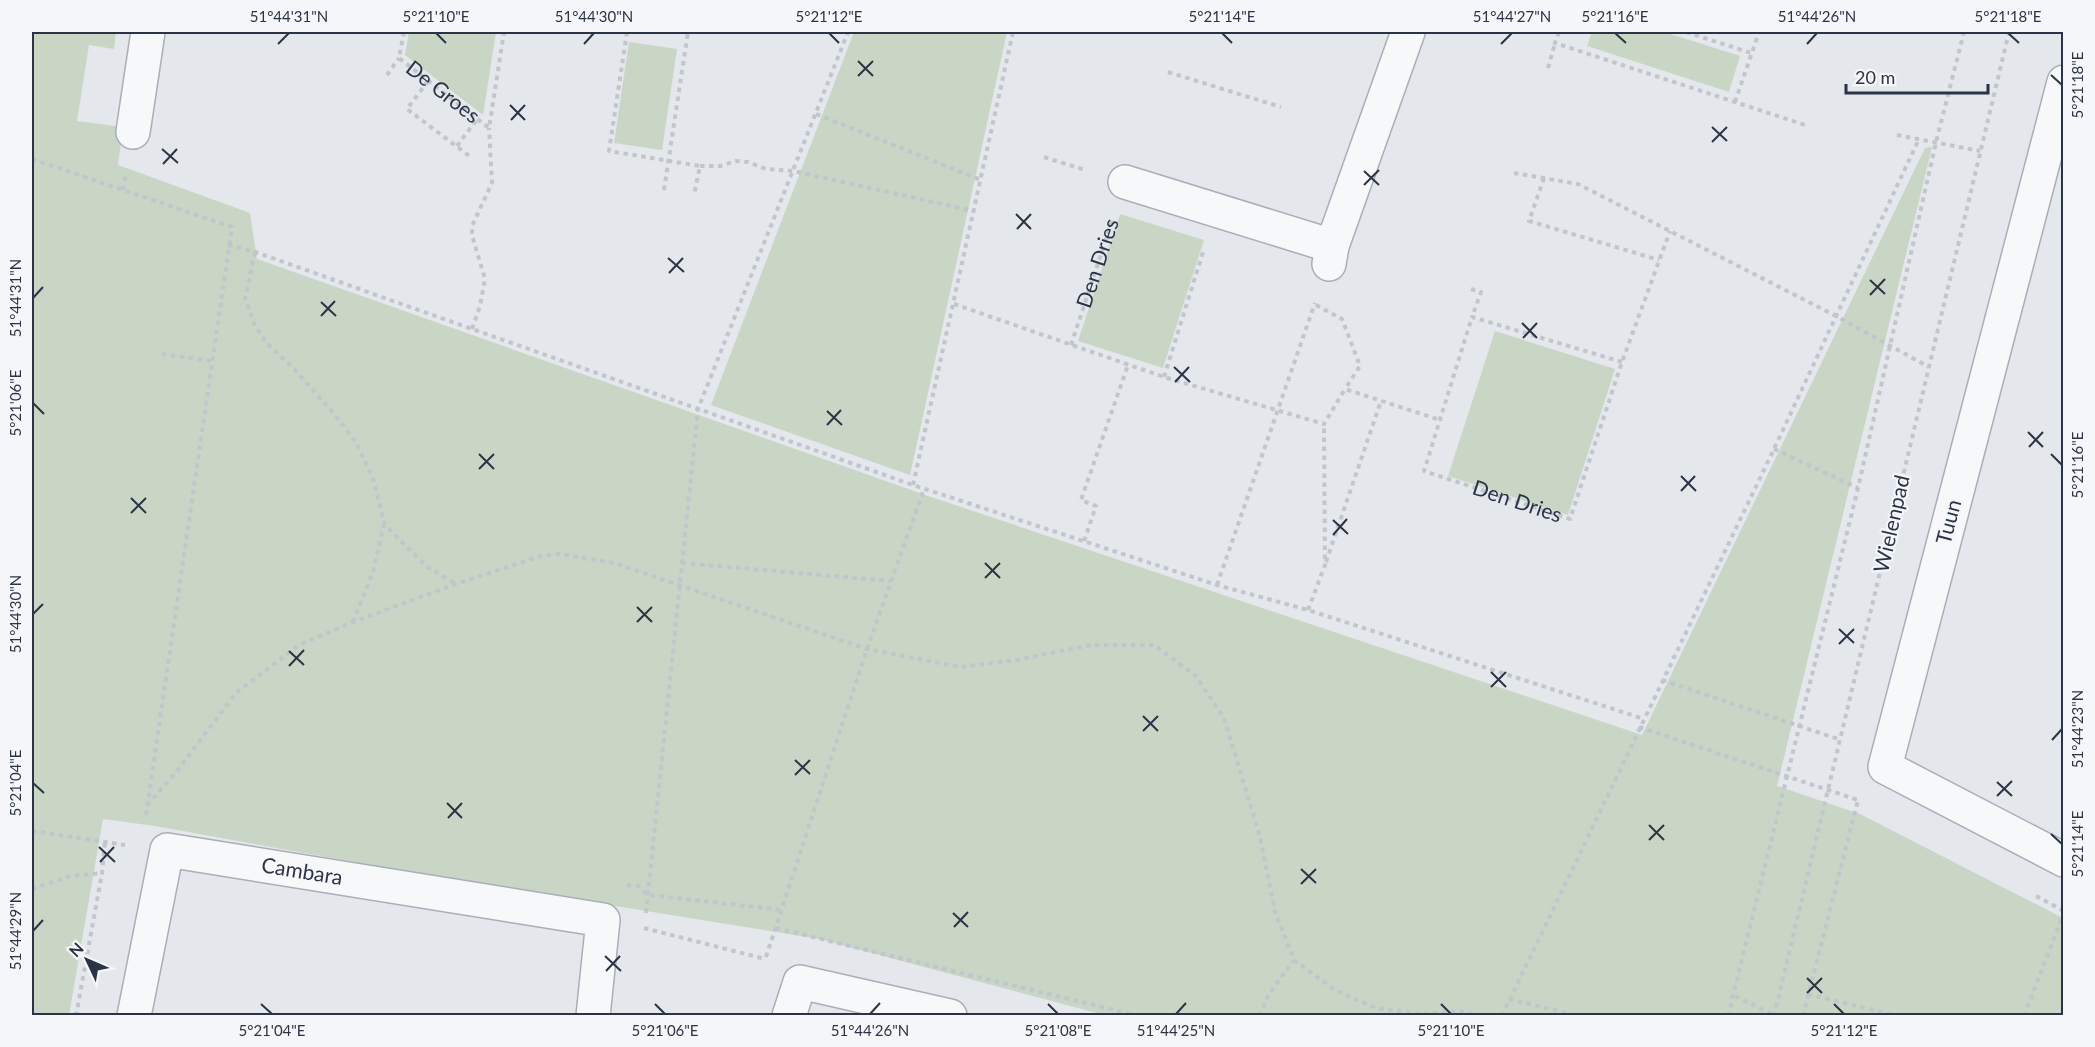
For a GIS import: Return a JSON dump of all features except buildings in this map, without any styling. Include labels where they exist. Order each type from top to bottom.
[{"type":"street","points":[[133,132],[148,32]]},
{"type":"street","points":[[1125,182],[1215,211],[1330,255],[1408,32]]},
{"type":"street","name":"Tuun","points":[[2064,82],[2056,137],[1885,767],[2064,860]]},
{"type":"street","points":[[134,1016],[155,850]]},
{"type":"street","name":"Cambara","points":[[155,850],[603,920]]},
{"type":"street","points":[[593,1016],[603,920]]},
{"type":"street","points":[[789,1016],[800,982],[950,1016]]},
{"type":"path","name":"De Groes","points":[[404,32],[399,58],[489,128],[504,32]]},
{"type":"path","points":[[627,32],[609,151],[700,166],[720,166],[735,161],[748,162],[766,169],[794,171],[974,212]]},
{"type":"path","points":[[664,190],[688,32]]},
{"type":"path","points":[[643,939],[698,410],[848,32]]},
{"type":"path","points":[[913,485],[1014,32]]},
{"type":"path","points":[[1548,68],[1559,32]]},
{"type":"path","points":[[1686,32],[1752,53]]},
{"type":"path","points":[[1735,102],[1759,32]]},
{"type":"path","points":[[1728,1016],[1735,996],[1798,726],[1858,488],[1936,142],[1964,32]]},
{"type":"path","name":"Wielenpad","points":[[1774,1015],[2008,32]]},
{"type":"path","points":[[1555,43],[1805,124]]},
{"type":"path","points":[[387,75],[399,58]]},
{"type":"path","points":[[1168,72],[1281,107]]},
{"type":"path","points":[[428,81],[406,109],[472,158]]},
{"type":"path","points":[[816,114],[981,180]]},
{"type":"path","points":[[457,146],[477,119]]},
{"type":"path","points":[[472,329],[480,306],[485,279],[472,235],[472,226],[492,183],[489,128]]},
{"type":"path","points":[[1897,135],[1980,152]]},
{"type":"path","points":[[1502,1016],[1774,449],[1919,139]]},
{"type":"path","points":[[1044,157],[1125,182]]},
{"type":"path","points":[[32,159],[231,227],[147,805],[155,850],[32,831]]},
{"type":"path","points":[[694,195],[700,166]]},
{"type":"path","points":[[1514,173],[1578,184],[1836,316],[1929,367]]},
{"type":"path","points":[[1544,178],[1529,221],[1659,260]]},
{"type":"path","name":"Den Dries","points":[[1071,345],[1125,182]]},
{"type":"path","points":[[1164,377],[1215,211]]},
{"type":"path","name":"Den Dries","points":[[1471,289],[1481,292],[1424,471],[1570,519],[1622,362],[1670,231]]},
{"type":"path","points":[[228,245],[255,252],[924,489],[1217,585],[1308,610],[1644,719]]},
{"type":"path","points":[[255,252],[245,299],[255,325],[266,342],[335,415],[357,444],[373,479],[385,525],[373,572],[353,622]]},
{"type":"path","points":[[1217,585],[1318,294]]},
{"type":"path","points":[[954,304],[1164,377],[1324,424]]},
{"type":"path","points":[[1315,304],[1342,319],[1360,366],[1324,424],[1325,565]]},
{"type":"path","points":[[1472,317],[1622,362]]},
{"type":"path","points":[[162,354],[212,361]]},
{"type":"path","points":[[1084,541],[1096,506],[1081,500],[1128,365]]},
{"type":"path","points":[[1345,389],[1440,420]]},
{"type":"path","points":[[1308,610],[1381,401]]},
{"type":"path","points":[[1774,449],[1858,488]]},
{"type":"path","points":[[761,970],[867,649],[924,489]]},
{"type":"path","points":[[385,525],[426,566],[456,584]]},
{"type":"path","points":[[147,805],[177,771],[236,693],[299,645],[353,622],[540,556],[560,554],[614,563],[867,649],[960,667],[1016,660],[1092,645],[1154,645],[1196,676],[1224,718],[1260,837],[1275,912],[1294,960],[1335,990],[1376,1008],[1421,1014],[1460,1011],[1479,1016]]},
{"type":"path","points":[[682,563],[891,581]]},
{"type":"path","points":[[1662,680],[1841,740]]},
{"type":"path","points":[[1639,727],[1868,805]]},
{"type":"path","points":[[1803,1016],[1858,800]]},
{"type":"path","points":[[76,1016],[102,873],[105,841]]},
{"type":"path","points":[[32,890],[70,876],[102,873]]},
{"type":"path","points":[[2024,1016],[2064,911],[2033,894]]},
{"type":"path","points":[[603,920],[623,922],[790,965],[800,982]]},
{"type":"path","points":[[1260,1016],[1268,995],[1294,960]]},
{"type":"path","points":[[1808,993],[1898,1016]]},
{"type":"path","points":[[1735,996],[1774,1015]]},
{"type":"path","points":[[1509,999],[1578,1016]]},
{"type":"green space","points":[[32,32],[116,33],[114,49],[89,45],[77,121],[123,127],[118,165],[250,213],[257,259],[931,497],[1642,735],[1925,148],[1932,147],[1777,786],[1860,814],[2063,918],[2063,1015],[1104,1015],[819,939],[448,879],[155,826],[103,819],[69,1015],[32,1015]]},
{"type":"green space","points":[[409,32],[496,32],[483,115],[405,55]]},
{"type":"green space","points":[[854,32],[1007,32],[910,475],[711,405]]},
{"type":"green space","points":[[1592,32],[1664,32],[1740,56],[1729,92],[1587,46]]},
{"type":"green space","points":[[629,42],[677,49],[662,150],[614,143]]},
{"type":"green space","points":[[1120,214],[1204,240],[1163,368],[1078,341]]},
{"type":"green space","points":[[1495,331],[1615,369],[1568,515],[1448,476]]}]
